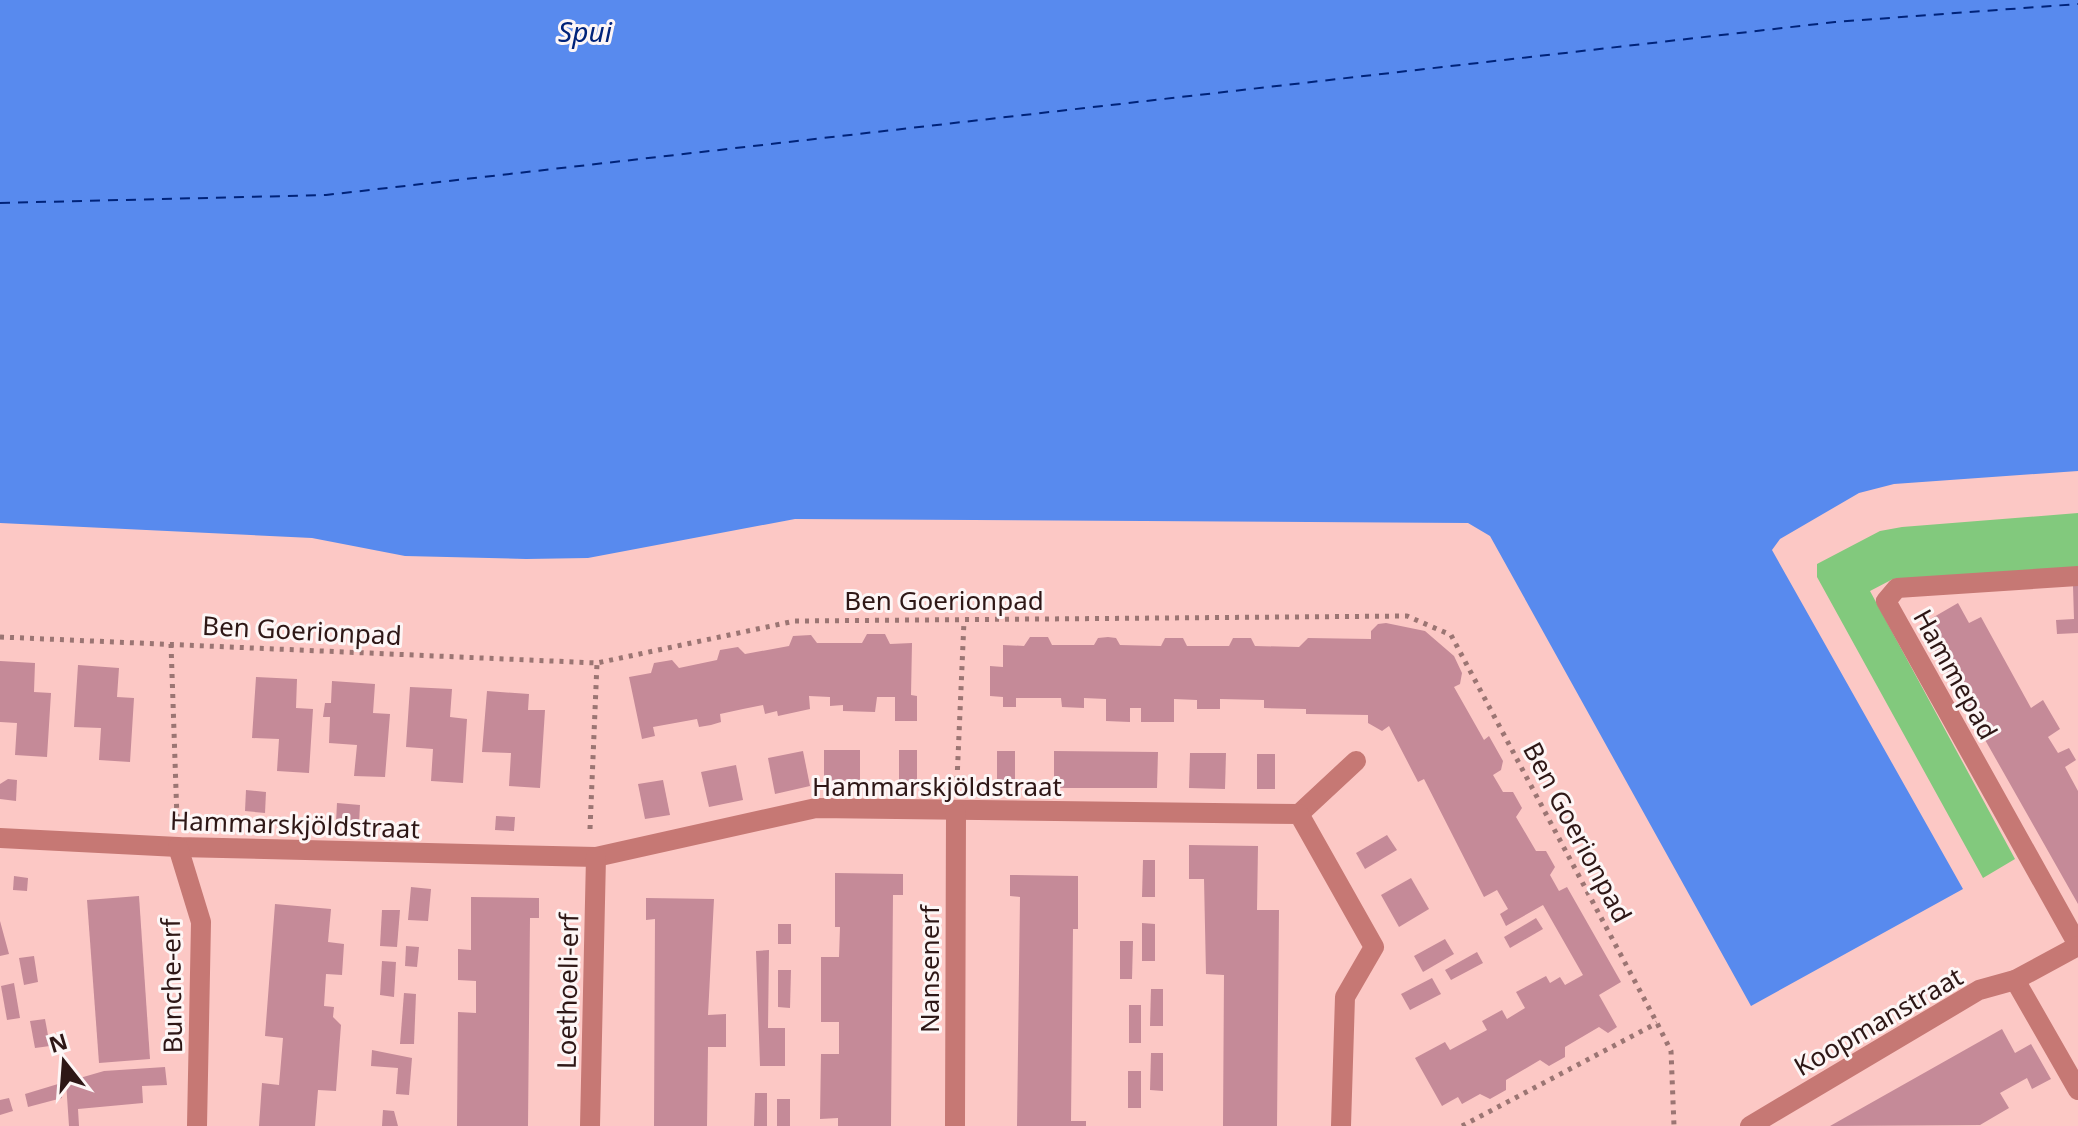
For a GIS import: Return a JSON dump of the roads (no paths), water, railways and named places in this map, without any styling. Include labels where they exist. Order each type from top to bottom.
[{"type":"street","name":"Hammepad","points":[[2078,576],[1897,588],[1886,601],[2078,946]]},
{"type":"street","points":[[1341,1126],[1345,997],[1374,947],[1299,814],[1356,761]]},
{"type":"street","name":"Hammarskjöldstraat","points":[[0,838],[178,847],[596,857],[816,808],[1299,814]]},
{"type":"street","name":"Nansenerf","points":[[955,1126],[956,812]]},
{"type":"street","name":"Bunche-erf","points":[[178,847],[201,922],[197,1126]]},
{"type":"street","name":"Loethoeli-erf","points":[[590,1126],[596,857]]},
{"type":"street","name":"Koopmanstraat","points":[[1750,1126],[1979,990],[2015,980],[2078,946]]},
{"type":"street","points":[[2015,980],[2078,1090]]},
{"type":"water","name":"Spui","points":[[0,0],[2078,0],[2078,471],[1894,484],[1859,493],[1780,539],[1772,550],[1963,889],[1751,1006],[1490,536],[1468,523],[795,519],[588,558],[526,559],[405,556],[312,538],[0,523]]}]
